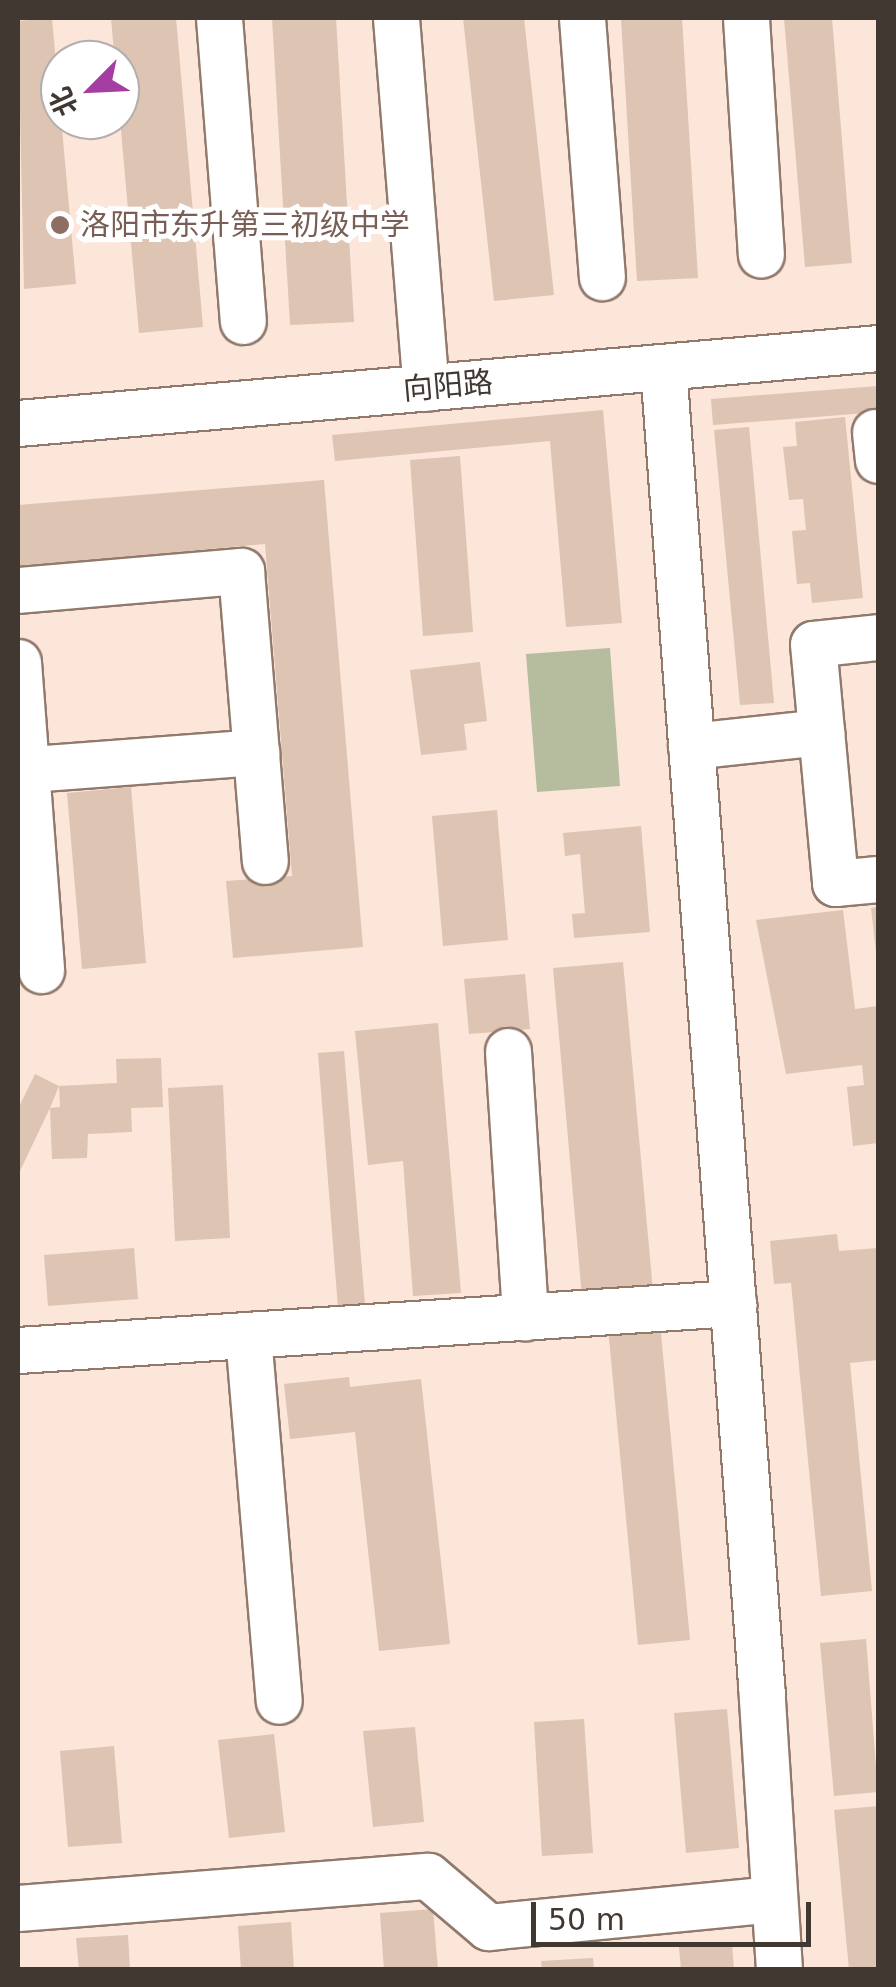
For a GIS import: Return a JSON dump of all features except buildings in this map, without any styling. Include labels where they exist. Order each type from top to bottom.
[{"type":"street","points":[[219,18],[243,321]]},
{"type":"street","points":[[396,18],[426,388]]},
{"type":"street","points":[[582,18],[602,277]]},
{"type":"street","points":[[746,18],[761,254]]},
{"type":"street","name":"向阳路","points":[[18,423],[878,348]]},
{"type":"street","points":[[663,367],[762,1690],[778,1970]]},
{"type":"street","points":[[18,590],[241,571],[265,860]]},
{"type":"street","points":[[878,637],[812,644],[835,883],[878,879]]},
{"type":"street","points":[[18,662],[21,770],[40,970]]},
{"type":"street","points":[[691,746],[821,732]]},
{"type":"street","points":[[21,770],[256,752]]},
{"type":"street","points":[[508,1051],[525,1317]]},
{"type":"street","points":[[18,1350],[733,1303]]},
{"type":"street","points":[[248,1335],[279,1701]]},
{"type":"street","points":[[18,1908],[428,1876],[488,1927],[774,1899]]},
{"type":"green space","points":[[610,648],[620,786],[537,792],[526,654]]},
{"type":"place","name":"洛阳市东升第三初级中学","points":[[60,225]]}]
